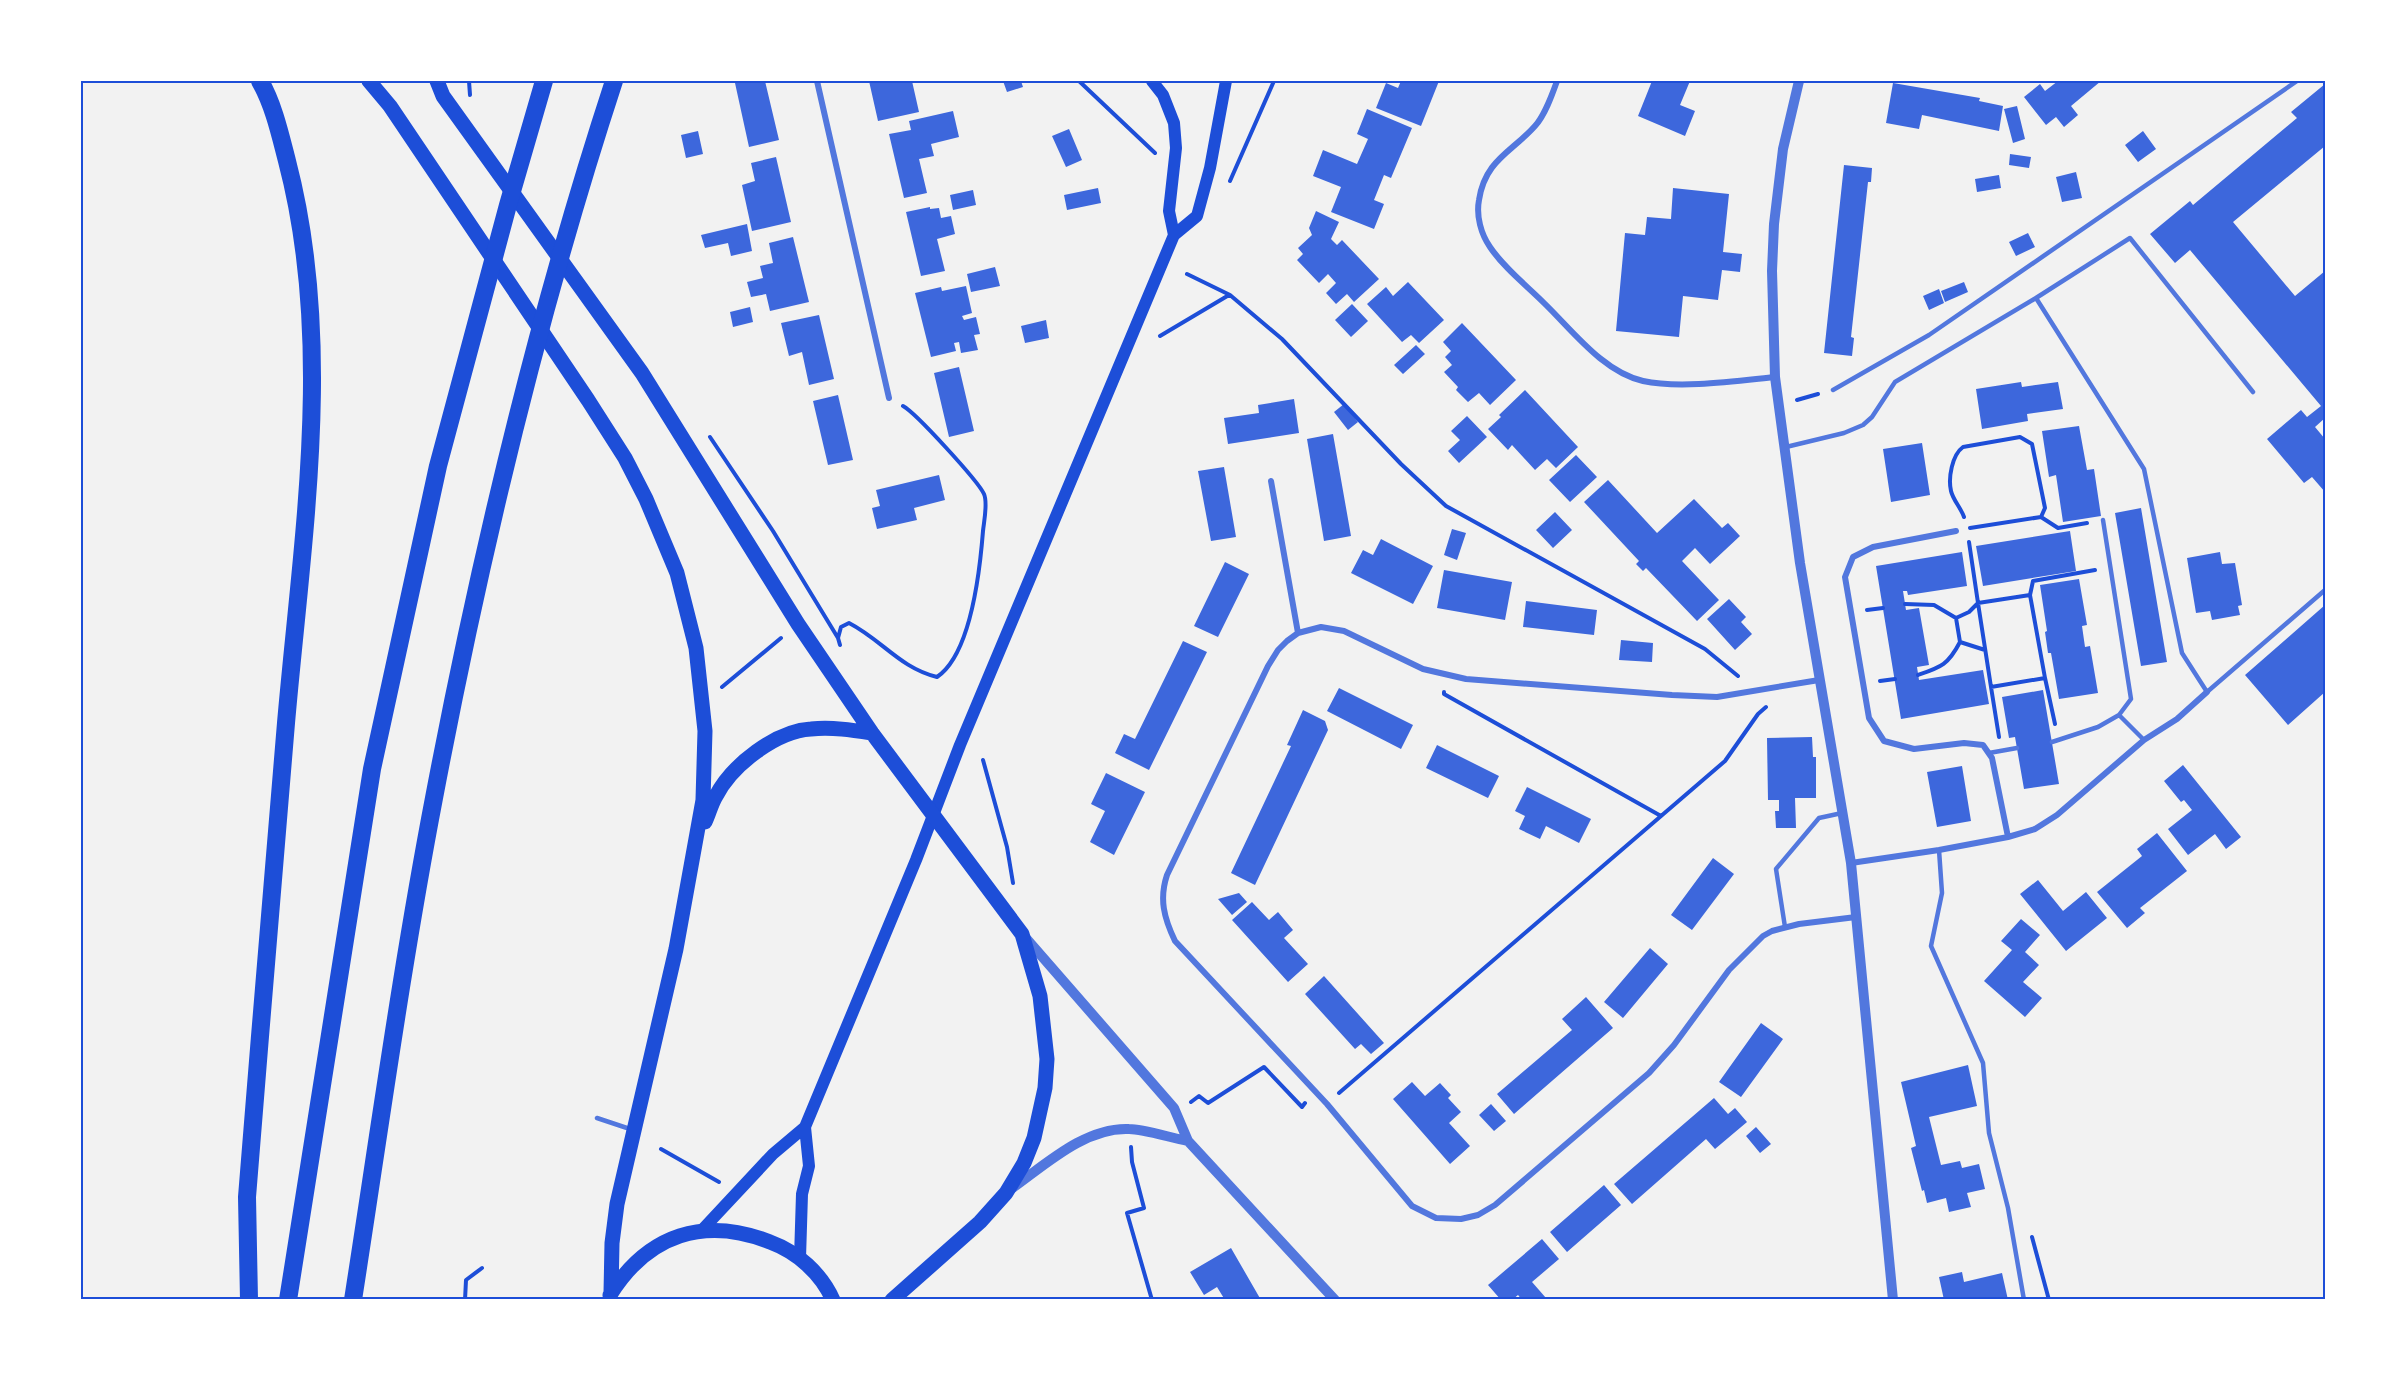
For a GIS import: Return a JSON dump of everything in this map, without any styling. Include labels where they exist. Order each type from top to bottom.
[{"type":"highway","points":[[249,1300],[247,1197],[313,389],[305,255],[296,194],[277,122],[260,81]]},
{"type":"highway","points":[[353,1300],[391,1051],[434,800],[472,612],[536,343],[578,189],[614,81]]},
{"type":"highway","points":[[288,1300],[372,769],[438,466],[543,84]]},
{"type":"main road","points":[[369,81],[390,106],[625,458],[663,538],[688,610],[702,690],[705,767],[696,844],[676,950],[636,1131],[617,1204],[609,1296]]},
{"type":"main road","points":[[437,81],[443,96],[642,373],[798,624],[872,733],[1022,934],[1040,996],[1047,1059],[1045,1088],[1034,1138],[1024,1163],[1006,1193],[980,1222],[892,1300]]},
{"type":"main road","points":[[1152,81],[1163,95],[1174,123],[1176,148],[1169,211],[1174,235]]},
{"type":"main road","points":[[800,1258],[802,1194],[808,1166],[805,1127],[916,860],[960,745],[1174,235],[1197,216],[1210,168],[1226,81]]},
{"type":"main road","points":[[696,844],[716,796],[727,780],[770,741],[789,733],[809,729],[872,733]]},
{"type":"main road","points":[[702,1230],[773,1154],[805,1127]]},
{"type":"main road","points":[[609,1296],[644,1255],[664,1242],[702,1230],[732,1230],[778,1245],[800,1258],[816,1272],[833,1300]]},
{"type":"street","points":[[817,81],[889,398]]},
{"type":"street","points":[[1557,81],[1536,125],[1498,158],[1484,180],[1478,202],[1480,226],[1490,247],[1506,267],[1599,356],[1626,375],[1643,381],[1677,384],[1774,377]]},
{"type":"street","points":[[1799,81],[1783,149],[1774,224],[1772,271],[1774,377],[1819,680],[1851,863],[1893,1300]]},
{"type":"street","points":[[1271,481],[1298,633]]},
{"type":"street","points":[[1956,531],[1873,547],[1853,557],[1845,577],[1869,718],[1884,741],[1914,749],[1964,743],[1983,746],[1992,758],[2008,837]]},
{"type":"street","points":[[1819,680],[1717,697],[1446,676],[1423,669],[1344,631],[1321,627],[1298,633],[1278,651],[1268,666],[1167,875],[1162,897],[1167,923],[1175,940],[1317,1092],[1412,1206],[1436,1218],[1461,1219],[1478,1215],[1495,1205],[1649,1073],[1674,1045],[1729,970],[1763,936],[1785,927],[1857,917]]},
{"type":"street","points":[[1851,863],[1939,850],[2008,837],[2035,829],[2057,814],[2144,740],[2176,719],[2207,692]]},
{"type":"street","points":[[1022,934],[1174,1108],[1188,1141],[1335,1300]]},
{"type":"street","points":[[1006,1193],[1090,1137],[1112,1130],[1131,1129],[1188,1141]]},
{"type":"lane","points":[[1833,390],[1929,335],[2297,81]]},
{"type":"lane","points":[[1783,447],[1844,433],[1863,425],[1872,417],[1894,382],[2036,298],[2130,238],[2253,392]]},
{"type":"lane","points":[[2036,298],[2144,469],[2182,653],[2207,692],[2325,590]]},
{"type":"lane","points":[[2055,741],[2098,727],[2120,715],[2131,699],[2103,520]]},
{"type":"lane","points":[[2120,715],[2144,740]]},
{"type":"lane","points":[[1989,753],[2017,748]]},
{"type":"lane","points":[[1785,927],[1775,874],[1779,864],[1818,818],[1842,813]]},
{"type":"lane","points":[[1939,850],[1942,893],[1931,946],[1983,1063],[1989,1133],[2008,1208],[2024,1300]]},
{"type":"lane","points":[[597,1118],[636,1131]]},
{"type":"path","points":[[1079,81],[1157,154]]},
{"type":"path","points":[[1227,188],[1274,81]]},
{"type":"path","points":[[1187,274],[1230,295],[1282,339],[1401,464],[1446,506],[1705,649],[1737,673],[1747,692]]},
{"type":"path","points":[[1160,336],[1230,295]]},
{"type":"path","points":[[1778,406],[1833,390]]},
{"type":"path","points":[[842,651],[838,638],[841,627],[849,623],[864,631],[893,657],[923,674],[937,677],[945,672],[953,657],[975,596],[983,536],[985,495],[906,407],[889,398]]},
{"type":"path","points":[[1989,753],[1999,739],[1967,529],[1961,509],[1951,492],[1953,465],[1957,452],[1963,447],[2020,436],[2032,444],[2045,508],[2041,517]]},
{"type":"path","points":[[1956,531],[2041,517],[2058,528],[2103,520]]},
{"type":"path","points":[[2055,741],[2030,595],[2033,581],[2110,567]]},
{"type":"path","points":[[1956,618],[1969,612],[1978,603],[2030,595]]},
{"type":"path","points":[[1905,604],[1934,605],[1956,618]]},
{"type":"path","points":[[717,691],[819,607]]},
{"type":"path","points":[[1918,675],[1941,667],[1952,658],[1959,642],[1956,618]]},
{"type":"path","points":[[1959,642],[1985,650]]},
{"type":"path","points":[[1446,676],[1444,694],[1661,816]]},
{"type":"path","points":[[1991,687],[2045,678]]},
{"type":"path","points":[[1327,1104],[1725,761],[1758,714],[1789,684]]},
{"type":"path","points":[[983,760],[1007,847],[1014,888]]},
{"type":"path","points":[[1188,1105],[1199,1096],[1208,1103],[1264,1068],[1302,1107],[1317,1092]]},
{"type":"path","points":[[1131,1129],[1132,1162],[1144,1208],[1127,1213],[1152,1300]]},
{"type":"path","points":[[661,1149],[718,1182]]},
{"type":"path","points":[[465,1300],[466,1281],[482,1268]]},
{"type":"building","points":[[765,81],[779,140],[749,147],[735,83]]},
{"type":"building","points":[[869,81],[912,81],[919,112],[878,121]]},
{"type":"building","points":[[1003,81],[1021,81],[1023,87],[1007,92]]},
{"type":"building","points":[[1401,81],[1439,81],[1421,126],[1376,108],[1386,83],[1398,88]]},
{"type":"building","points":[[1652,81],[1690,81],[1680,105],[1695,111],[1685,136],[1638,116]]},
{"type":"building","points":[[2058,81],[2101,81],[2071,106],[2078,115],[2064,127],[2056,117],[2046,125],[2024,97],[2040,84],[2045,91]]},
{"type":"building","points":[[1893,83],[1980,98],[1979,101],[2003,106],[1999,131],[1922,115],[1919,129],[1886,123]]},
{"type":"building","points":[[2325,84],[2325,146],[2233,222],[2295,296],[2325,271],[2325,418],[2315,427],[2325,439],[2325,492],[2312,477],[2304,483],[2267,439],[2301,410],[2307,417],[2321,406],[2190,250],[2175,263],[2150,234],[2190,201],[2193,205],[2297,118],[2291,112]]},
{"type":"building","points":[[2017,106],[2025,139],[2013,143],[2004,109]]},
{"type":"building","points":[[1367,109],[1412,128],[1391,178],[1384,175],[1374,200],[1384,204],[1374,229],[1331,212],[1341,187],[1313,176],[1323,150],[1357,164],[1368,139],[1357,134]]},
{"type":"building","points":[[953,111],[959,137],[931,144],[934,156],[919,159],[927,193],[904,198],[889,134],[911,130],[909,121]]},
{"type":"building","points":[[1069,129],[1082,160],[1066,167],[1052,136]]},
{"type":"building","points":[[698,131],[703,154],[686,158],[681,135]]},
{"type":"building","points":[[2143,131],[2156,149],[2138,162],[2125,145]]},
{"type":"building","points":[[2010,154],[2031,157],[2029,168],[2009,165]]},
{"type":"building","points":[[776,157],[791,222],[752,231],[742,185],[755,181],[751,163]]},
{"type":"building","points":[[1844,165],[1872,168],[1871,182],[1868,182],[1851,337],[1854,338],[1852,356],[1824,353]]},
{"type":"building","points":[[2076,172],[2082,198],[2062,202],[2056,177]]},
{"type":"building","points":[[1999,175],[2001,188],[1977,192],[1975,179]]},
{"type":"building","points":[[1098,188],[1101,203],[1067,210],[1064,195]]},
{"type":"building","points":[[1673,188],[1729,194],[1723,252],[1742,254],[1740,272],[1722,270],[1718,300],[1683,296],[1679,337],[1616,331],[1625,233],[1645,235],[1647,217],[1671,219]]},
{"type":"building","points":[[973,190],[976,205],[953,210],[950,195]]},
{"type":"building","points":[[930,207],[930,209],[939,208],[941,218],[951,216],[955,234],[937,239],[945,271],[921,276],[906,212]]},
{"type":"building","points":[[1316,211],[1339,222],[1331,239],[1337,245],[1342,240],[1379,279],[1354,302],[1347,294],[1336,304],[1326,293],[1336,283],[1328,274],[1319,283],[1297,260],[1303,254],[1298,248],[1312,235],[1309,228]]},
{"type":"building","points":[[747,224],[752,251],[731,256],[728,243],[705,248],[701,235]]},
{"type":"building","points":[[2028,233],[2035,247],[2016,256],[2009,242]]},
{"type":"building","points":[[793,237],[809,302],[770,311],[766,294],[751,297],[747,282],[763,278],[760,266],[773,263],[769,243]]},
{"type":"building","points":[[995,267],[1000,286],[971,292],[967,274]]},
{"type":"building","points":[[1408,282],[1444,320],[1419,343],[1411,335],[1402,342],[1367,304],[1386,287],[1393,296]]},
{"type":"building","points":[[1964,282],[1968,292],[1945,302],[1941,291]]},
{"type":"building","points":[[966,286],[972,313],[962,316],[964,320],[976,317],[980,334],[974,335],[978,350],[961,353],[959,342],[954,343],[956,351],[931,357],[915,293],[941,287],[942,291]]},
{"type":"building","points":[[1939,289],[1944,303],[1929,310],[1923,296]]},
{"type":"building","points":[[1352,304],[1368,321],[1351,337],[1335,320]]},
{"type":"building","points":[[750,307],[753,322],[733,327],[730,312]]},
{"type":"building","points":[[819,315],[834,379],[809,385],[802,352],[789,356],[781,323]]},
{"type":"building","points":[[1046,320],[1049,338],[1025,343],[1021,326]]},
{"type":"building","points":[[1462,323],[1516,380],[1490,405],[1479,393],[1468,402],[1456,390],[1458,387],[1444,372],[1452,365],[1445,357],[1451,351],[1443,342]]},
{"type":"building","points":[[1416,345],[1425,354],[1403,374],[1394,365]]},
{"type":"building","points":[[959,367],[974,431],[949,437],[934,373]]},
{"type":"building","points":[[2021,382],[2022,387],[2058,382],[2063,409],[2027,414],[2028,421],[1982,429],[1976,389]]},
{"type":"building","points":[[1525,390],[1578,447],[1556,468],[1547,459],[1535,470],[1512,445],[1508,450],[1488,429]]},
{"type":"building","points":[[838,395],[853,460],[828,465],[813,401]]},
{"type":"building","points":[[1294,399],[1299,433],[1228,444],[1224,418],[1259,413],[1258,405]]},
{"type":"building","points":[[1344,404],[1358,422],[1348,430],[1334,412]]},
{"type":"building","points":[[1467,416],[1487,437],[1459,463],[1448,451],[1460,440],[1451,431]]},
{"type":"building","points":[[2079,426],[2087,470],[2094,469],[2101,516],[2063,522],[2056,475],[2049,477],[2042,431]]},
{"type":"building","points":[[1333,434],[1351,536],[1324,541],[1307,439]]},
{"type":"building","points":[[1922,443],[1930,495],[1891,502],[1883,449]]},
{"type":"building","points":[[1576,455],[1597,477],[1570,502],[1549,480]]},
{"type":"building","points":[[1224,467],[1236,537],[1211,541],[1198,471]]},
{"type":"building","points":[[939,475],[945,500],[914,508],[917,520],[877,529],[872,508],[880,506],[876,490]]},
{"type":"building","points":[[1608,480],[1657,533],[1694,499],[1722,528],[1728,523],[1740,536],[1710,564],[1695,548],[1682,561],[1719,600],[1697,621],[1646,568],[1643,571],[1636,564],[1639,561],[1584,502]]},
{"type":"building","points":[[2141,508],[2167,662],[2141,666],[2115,513]]},
{"type":"building","points":[[1555,512],[1572,530],[1553,548],[1536,530]]},
{"type":"building","points":[[1452,529],[1466,533],[1457,560],[1444,555]]},
{"type":"building","points":[[2070,531],[2076,571],[1983,586],[1976,546]]},
{"type":"building","points":[[1381,539],[1433,566],[1413,604],[1351,573],[1363,550],[1373,555]]},
{"type":"building","points":[[1962,552],[1967,586],[1908,595],[1907,591],[1903,591],[1906,610],[1919,608],[1929,665],[1917,667],[1919,680],[1983,670],[1989,704],[1901,719],[1876,566]]},
{"type":"building","points":[[2220,552],[2222,564],[2235,563],[2242,605],[2238,606],[2240,615],[2212,620],[2210,611],[2196,613],[2187,558]]},
{"type":"building","points":[[1225,562],[1249,574],[1218,637],[1194,626]]},
{"type":"building","points":[[1444,570],[1512,582],[1505,620],[1437,608]]},
{"type":"building","points":[[2079,579],[2087,625],[2082,626],[2085,647],[2090,646],[2098,693],[2059,699],[2051,653],[2048,653],[2040,585]]},
{"type":"building","points":[[1729,599],[1746,617],[1741,622],[1752,634],[1735,650],[1707,619]]},
{"type":"building","points":[[1526,601],[1597,610],[1594,635],[1523,627]]},
{"type":"building","points":[[2325,605],[2325,692],[2288,725],[2245,675]]},
{"type":"building","points":[[1621,640],[1653,643],[1652,662],[1619,660]]},
{"type":"building","points":[[1183,641],[1207,652],[1149,770],[1115,753],[1124,734],[1135,739]]},
{"type":"building","points":[[1339,688],[1413,725],[1401,749],[1327,711]]},
{"type":"building","points":[[2043,690],[2059,784],[2024,789],[2015,737],[2009,738],[2002,697]]},
{"type":"building","points":[[1303,710],[1325,721],[1328,730],[1255,885],[1231,873],[1291,746],[1287,745]]},
{"type":"building","points":[[1812,737],[1813,757],[1816,757],[1816,798],[1795,798],[1796,828],[1776,828],[1775,811],[1779,811],[1779,800],[1768,800],[1767,738]]},
{"type":"building","points":[[1437,745],[1499,776],[1488,798],[1426,768]]},
{"type":"building","points":[[2183,765],[2241,837],[2226,849],[2215,834],[2188,855],[2168,829],[2192,810],[2184,800],[2181,802],[2164,781]]},
{"type":"building","points":[[1962,766],[1971,821],[1937,827],[1927,772]]},
{"type":"building","points":[[1106,773],[1145,792],[1114,855],[1090,842],[1105,811],[1091,804]]},
{"type":"building","points":[[1527,787],[1591,819],[1579,843],[1546,826],[1540,839],[1519,829],[1525,816],[1515,811]]},
{"type":"building","points":[[2157,833],[2187,871],[2140,908],[2145,913],[2127,928],[2097,892],[2142,856],[2137,849]]},
{"type":"building","points":[[1713,858],[1734,874],[1692,930],[1671,915]]},
{"type":"building","points":[[2038,880],[2063,911],[2086,892],[2107,918],[2066,951],[2020,894]]},
{"type":"building","points":[[1239,893],[1247,902],[1232,915],[1218,899]]},
{"type":"building","points":[[1252,902],[1269,920],[1278,912],[1293,930],[1284,938],[1308,964],[1288,982],[1232,920]]},
{"type":"building","points":[[2021,919],[2040,935],[2025,952],[2039,965],[2023,982],[2042,998],[2025,1017],[1984,981],[2012,950],[2001,941]]},
{"type":"building","points":[[1650,948],[1668,964],[1623,1018],[1604,1002]]},
{"type":"building","points":[[1324,976],[1384,1043],[1371,1054],[1361,1044],[1355,1049],[1305,994]]},
{"type":"building","points":[[1586,997],[1613,1028],[1514,1114],[1497,1094],[1572,1030],[1562,1019]]},
{"type":"building","points":[[1761,1023],[1783,1039],[1741,1097],[1719,1082]]},
{"type":"building","points":[[1968,1065],[1977,1106],[1929,1117],[1941,1165],[1960,1161],[1962,1168],[1979,1164],[1985,1189],[1967,1193],[1971,1207],[1949,1212],[1946,1198],[1927,1203],[1924,1190],[1922,1191],[1911,1148],[1916,1146],[1901,1082]]},
{"type":"building","points":[[1412,1082],[1425,1096],[1440,1083],[1451,1095],[1448,1098],[1461,1112],[1449,1123],[1470,1146],[1450,1164],[1393,1099]]},
{"type":"building","points":[[1714,1098],[1728,1114],[1735,1108],[1747,1122],[1715,1149],[1706,1139],[1632,1204],[1614,1184]]},
{"type":"building","points":[[1491,1104],[1506,1121],[1494,1131],[1479,1115]]},
{"type":"building","points":[[1756,1127],[1771,1144],[1760,1153],[1746,1136]]},
{"type":"building","points":[[1604,1185],[1621,1205],[1567,1252],[1550,1232]]},
{"type":"building","points":[[1542,1239],[1559,1259],[1532,1282],[1546,1298],[1522,1300],[1518,1295],[1512,1300],[1501,1300],[1488,1285]]},
{"type":"building","points":[[1231,1248],[1261,1300],[1225,1300],[1217,1287],[1204,1295],[1190,1272]]},
{"type":"building","points":[[1962,1272],[1964,1282],[2002,1273],[2008,1300],[1944,1300],[1939,1277]]}]
